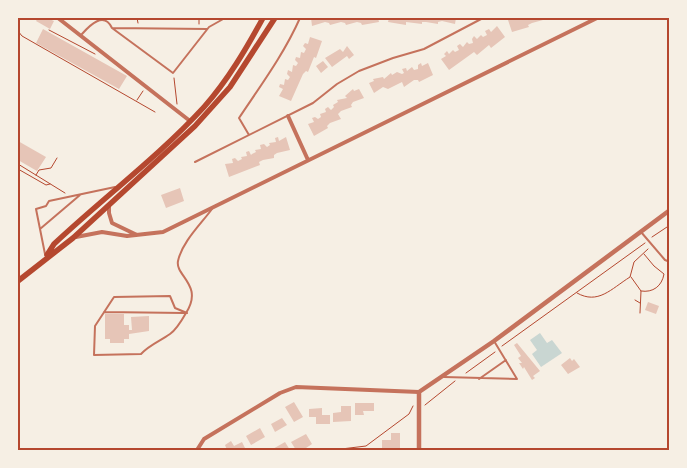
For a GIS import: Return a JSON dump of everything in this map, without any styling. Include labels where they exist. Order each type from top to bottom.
[{"type":"main road","points":[[46,257],[54,244],[190,121],[223,83],[244,52],[263,18]]},
{"type":"main road","points":[[18,281],[46,257],[73,238],[195,126],[230,87],[275,18]]},
{"type":"street","points":[[58,18],[190,121]]},
{"type":"street","points":[[73,238],[102,232],[123,236],[163,232],[597,18]]},
{"type":"street","points":[[288,116],[308,160]]},
{"type":"street","points":[[109,204],[108,214],[112,223],[136,235]]},
{"type":"street","points":[[197,450],[204,438],[280,394],[296,387],[419,392],[444,377],[494,341],[670,210]]},
{"type":"street","points":[[419,392],[419,450]]},
{"type":"lane","points":[[81,35],[92,23],[100,20],[110,22],[112,28],[173,72],[207,30],[225,18]]},
{"type":"lane","points":[[249,135],[239,118],[272,70],[300,18]]},
{"type":"lane","points":[[195,162],[288,116],[360,71],[393,58],[424,49],[483,18]]},
{"type":"lane","points":[[112,28],[207,30]]},
{"type":"lane","points":[[46,257],[36,210],[46,206],[49,201],[117,187]]},
{"type":"lane","points":[[40,229],[82,194]]},
{"type":"lane","points":[[187,313],[175,308],[170,296],[114,297],[95,326],[94,355],[141,354],[171,333],[187,313],[192,290],[178,262],[183,249],[212,209]]},
{"type":"lane","points":[[641,232],[652,246],[670,262]]},
{"type":"lane","points":[[104,312],[187,313]]},
{"type":"lane","points":[[444,377],[517,379],[494,341]]},
{"type":"lane","points":[[479,379],[506,360]]},
{"type":"path","points":[[199,18],[199,29]]},
{"type":"path","points":[[50,30],[99,57]]},
{"type":"path","points":[[18,31],[22,36],[155,112]]},
{"type":"path","points":[[173,72],[178,111]]},
{"type":"path","points":[[137,101],[146,86]]},
{"type":"path","points":[[36,175],[40,170],[51,168],[57,158]]},
{"type":"path","points":[[18,164],[70,196]]},
{"type":"path","points":[[18,170],[46,185],[50,184]]},
{"type":"path","points":[[333,450],[366,446],[409,414],[412,406],[428,405],[459,378],[670,225]]},
{"type":"path","points":[[576,292],[588,299],[595,298],[630,277],[634,262],[652,246]]},
{"type":"path","points":[[641,291],[653,290],[662,281],[664,274],[644,254]]},
{"type":"path","points":[[630,277],[641,291],[640,313]]},
{"type":"path","points":[[635,300],[640,303]]},
{"type":"shaded area","points":[[540,333],[547,343],[552,340],[562,353],[541,367],[532,354],[537,350],[530,340]]},
{"type":"building","points":[[38,18],[47,18],[54,21],[50,29],[36,21]]},
{"type":"building","points":[[311,18],[378,18],[379,22],[362,25],[357,22],[346,25],[341,22],[330,25],[325,22],[312,26]]},
{"type":"building","points":[[389,18],[456,18],[455,24],[442,21],[438,22],[438,24],[406,22],[406,25],[388,22]]},
{"type":"building","points":[[514,18],[543,18],[543,20],[512,32],[508,20]]},
{"type":"building","points":[[497,26],[505,37],[491,48],[489,45],[477,55],[474,52],[449,70],[441,59],[446,56],[444,54],[447,51],[449,54],[453,50],[455,52],[459,50],[457,46],[460,44],[463,47],[467,42],[469,44],[473,43],[472,39],[474,36],[477,39],[481,35],[483,37],[487,35],[485,31],[489,29],[491,32]]},
{"type":"building","points":[[43,29],[127,76],[119,89],[36,43]]},
{"type":"building","points":[[310,37],[322,41],[316,58],[314,57],[308,72],[306,71],[303,74],[291,101],[279,96],[283,89],[279,87],[280,84],[284,85],[285,79],[288,80],[290,77],[287,74],[288,70],[292,72],[293,65],[296,66],[298,63],[295,60],[296,57],[300,58],[301,52],[304,53],[306,49],[303,46],[305,43],[308,44]]},
{"type":"building","points":[[347,46],[354,55],[349,59],[347,56],[332,67],[325,58],[340,49],[343,52]]},
{"type":"building","points":[[323,61],[328,67],[321,73],[316,66]]},
{"type":"building","points":[[421,63],[422,66],[428,63],[433,75],[419,82],[414,80],[404,87],[402,82],[388,89],[383,87],[374,93],[369,83],[374,81],[373,79],[383,77],[384,79],[391,73],[392,75],[397,72],[402,74],[404,73],[402,69],[406,68],[407,71],[412,67],[414,70],[418,69],[418,65]]},
{"type":"building","points":[[353,89],[354,91],[359,89],[364,98],[353,102],[352,107],[341,111],[338,114],[341,119],[330,123],[327,126],[328,128],[314,136],[308,124],[314,122],[312,118],[318,119],[321,117],[320,114],[326,112],[325,109],[328,107],[331,110],[334,107],[333,105],[338,102],[337,100],[347,98],[345,96]]},
{"type":"building","points":[[278,137],[279,141],[286,137],[290,150],[277,153],[274,155],[274,158],[259,162],[260,165],[229,177],[225,164],[233,163],[232,159],[235,158],[238,161],[242,159],[241,157],[247,156],[246,152],[249,151],[251,155],[256,152],[255,150],[261,149],[260,145],[264,144],[267,147],[270,145],[269,143],[276,142],[275,138]]},
{"type":"building","points":[[18,141],[46,157],[37,171],[18,160]]},
{"type":"building","points":[[180,188],[184,201],[166,208],[161,195]]},
{"type":"building","points":[[648,302],[659,306],[656,314],[645,310]]},
{"type":"building","points":[[105,314],[124,314],[124,325],[129,325],[129,330],[132,330],[131,317],[149,316],[149,331],[129,334],[129,339],[124,339],[124,343],[110,343],[110,339],[105,339]]},
{"type":"building","points":[[517,343],[540,371],[533,376],[535,378],[532,380],[524,367],[523,369],[519,363],[522,363],[518,358],[521,356],[514,345]]},
{"type":"building","points":[[570,358],[572,361],[574,359],[580,367],[568,374],[561,365]]},
{"type":"building","points":[[294,402],[303,417],[294,422],[285,407]]},
{"type":"building","points":[[355,403],[374,403],[374,411],[363,411],[364,415],[355,415]]},
{"type":"building","points":[[341,406],[351,406],[351,421],[333,422],[333,413],[341,412]]},
{"type":"building","points":[[322,408],[322,415],[330,415],[330,424],[316,424],[316,417],[309,417],[309,409]]},
{"type":"building","points":[[282,418],[287,425],[275,432],[271,424]]},
{"type":"building","points":[[260,428],[265,437],[251,445],[246,436]]},
{"type":"building","points":[[391,433],[400,433],[400,449],[382,449],[382,440],[391,440]]},
{"type":"building","points":[[306,434],[312,444],[303,450],[296,450],[291,442]]},
{"type":"building","points":[[231,441],[234,446],[242,442],[246,450],[227,450],[225,445]]},
{"type":"building","points":[[285,442],[290,450],[271,450]]}]
